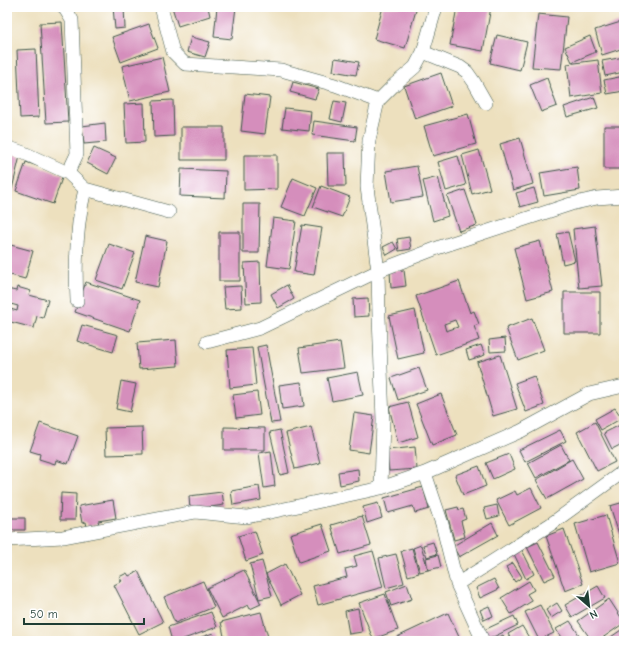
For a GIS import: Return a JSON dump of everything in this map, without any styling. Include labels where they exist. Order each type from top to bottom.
[{"type":"street","points":[[64,7],[72,20],[77,154],[68,173]]},
{"type":"street","points":[[161,7],[173,52],[186,64],[281,70],[335,85],[378,101]]},
{"type":"street","points":[[381,488],[383,420],[378,271],[367,188],[370,140],[378,101],[394,84],[415,67],[423,52],[436,7]]},
{"type":"street","points":[[423,52],[460,67],[467,72],[486,103]]},
{"type":"street","points":[[7,147],[68,173],[85,190],[169,212]]},
{"type":"street","points":[[77,301],[77,238],[81,206],[85,190]]},
{"type":"street","points":[[208,342],[260,328],[378,271],[440,247],[571,204],[597,198],[624,196]]},
{"type":"street","points":[[7,540],[63,537],[196,512],[247,517],[381,488],[425,473],[521,431],[589,394],[624,386]]},
{"type":"street","points":[[457,584],[551,524],[624,471]]},
{"type":"street","points":[[425,473],[442,524],[457,584],[483,641]]},
{"type":"building","points":[[113,7],[124,7],[125,28],[115,29]]},
{"type":"building","points":[[172,7],[208,7],[210,16],[178,26]]},
{"type":"building","points":[[217,7],[236,7],[232,39],[214,37]]},
{"type":"building","points":[[383,7],[417,7],[405,48],[374,39]]},
{"type":"building","points":[[457,7],[491,7],[483,51],[450,45]]},
{"type":"building","points":[[538,14],[567,17],[561,69],[532,67]]},
{"type":"building","points":[[624,21],[624,48],[602,55],[595,30]]},
{"type":"building","points":[[62,22],[68,122],[46,123],[40,23]]},
{"type":"building","points":[[149,24],[158,48],[121,62],[112,37]]},
{"type":"building","points":[[497,35],[527,42],[520,70],[490,63]]},
{"type":"building","points":[[590,36],[596,52],[572,62],[565,47]]},
{"type":"building","points":[[191,37],[210,42],[205,57],[187,52]]},
{"type":"building","points":[[7,41],[10,41],[9,84],[7,84]]},
{"type":"building","points":[[36,49],[39,117],[20,118],[17,50]]},
{"type":"building","points":[[162,57],[170,92],[130,101],[122,66]]},
{"type":"building","points":[[624,57],[624,72],[605,76],[602,61]]},
{"type":"building","points":[[335,58],[359,62],[356,75],[333,71]]},
{"type":"building","points":[[598,60],[602,93],[571,98],[567,64]]},
{"type":"building","points":[[441,73],[452,106],[415,119],[404,86]]},
{"type":"building","points":[[624,76],[624,91],[607,94],[604,80]]},
{"type":"building","points":[[547,78],[557,106],[541,112],[530,85]]},
{"type":"building","points":[[293,82],[319,89],[315,99],[290,92]]},
{"type":"building","points":[[245,94],[270,97],[265,134],[241,131]]},
{"type":"building","points":[[594,97],[598,108],[567,117],[564,107]]},
{"type":"building","points":[[173,100],[174,136],[154,137],[153,101]]},
{"type":"building","points":[[334,101],[346,103],[342,122],[330,119]]},
{"type":"building","points":[[144,103],[145,142],[126,143],[124,104]]},
{"type":"building","points":[[285,108],[311,111],[309,131],[282,128]]},
{"type":"building","points":[[468,114],[476,144],[433,156],[424,126]]},
{"type":"building","points":[[314,121],[357,127],[355,141],[312,135]]},
{"type":"building","points":[[105,123],[106,142],[84,144],[82,126]]},
{"type":"building","points":[[604,126],[622,126],[622,169],[604,169]]},
{"type":"building","points":[[181,127],[224,127],[224,160],[181,160]]},
{"type":"building","points":[[520,138],[533,184],[513,190],[500,144]]},
{"type":"building","points":[[94,148],[116,158],[108,174],[87,163]]},
{"type":"building","points":[[479,150],[490,189],[472,194],[462,155]]},
{"type":"building","points":[[7,153],[20,156],[12,189],[7,188]]},
{"type":"building","points":[[327,153],[345,153],[346,186],[328,186]]},
{"type":"building","points":[[244,155],[277,155],[277,189],[244,190]]},
{"type":"building","points":[[458,156],[466,185],[446,191],[438,162]]},
{"type":"building","points":[[26,162],[63,175],[53,204],[16,191]]},
{"type":"building","points":[[417,166],[423,197],[391,202],[386,171]]},
{"type":"building","points":[[577,167],[580,190],[544,196],[540,173]]},
{"type":"building","points":[[181,169],[226,171],[225,198],[180,196]]},
{"type":"building","points":[[438,177],[448,216],[433,221],[423,181]]},
{"type":"building","points":[[293,178],[317,188],[305,216],[281,207]]},
{"type":"building","points":[[321,186],[350,197],[342,217],[313,207]]},
{"type":"building","points":[[534,188],[538,202],[520,207],[516,193]]},
{"type":"building","points":[[465,190],[477,225],[459,231],[447,196]]},
{"type":"building","points":[[243,204],[260,204],[259,253],[243,253]]},
{"type":"building","points":[[273,218],[296,221],[289,269],[267,266]]},
{"type":"building","points":[[302,225],[322,228],[314,275],[294,272]]},
{"type":"building","points":[[595,226],[602,286],[579,288],[573,229]]},
{"type":"building","points":[[219,232],[240,232],[240,281],[219,281]]},
{"type":"building","points":[[568,232],[575,261],[563,264],[557,234]]},
{"type":"building","points":[[145,236],[167,241],[158,287],[135,282]]},
{"type":"building","points":[[409,237],[411,249],[399,251],[397,239]]},
{"type":"building","points":[[540,241],[553,292],[527,299],[514,248]]},
{"type":"building","points":[[393,242],[397,249],[387,255],[383,247]]},
{"type":"building","points":[[7,244],[33,251],[25,279],[7,274]]},
{"type":"building","points":[[109,244],[135,253],[122,289],[96,280]]},
{"type":"building","points":[[260,262],[261,302],[246,303],[244,263]]},
{"type":"building","points":[[404,270],[406,286],[391,288],[390,271]]},
{"type":"building","points":[[459,281],[470,313],[474,311],[479,324],[474,326],[479,340],[436,355],[416,296]],"holes":[[[455,320],[458,327],[446,331],[444,324]]]},
{"type":"building","points":[[86,282],[140,300],[130,331],[75,312]]},
{"type":"building","points":[[287,285],[294,299],[278,308],[271,294]]},
{"type":"building","points":[[241,286],[242,308],[225,309],[223,287]]},
{"type":"building","points":[[17,287],[31,291],[29,295],[48,300],[43,318],[37,316],[34,328],[7,321],[7,308],[17,311],[18,306],[7,303],[7,289],[16,291]]},
{"type":"building","points":[[564,292],[600,292],[600,333],[564,333]]},
{"type":"building","points":[[368,298],[369,316],[354,317],[353,299]]},
{"type":"building","points":[[415,310],[424,353],[398,359],[389,316]]},
{"type":"building","points":[[532,318],[544,350],[518,360],[506,328]]},
{"type":"building","points":[[82,325],[118,335],[113,352],[77,341]]},
{"type":"building","points":[[505,338],[506,351],[490,352],[489,340]]},
{"type":"building","points":[[176,340],[178,366],[139,369],[137,343]]},
{"type":"building","points":[[340,342],[344,368],[303,373],[299,348]]},
{"type":"building","points":[[266,345],[280,422],[271,423],[257,347]]},
{"type":"building","points":[[481,345],[485,355],[469,360],[466,350]]},
{"type":"building","points":[[252,348],[256,385],[230,388],[227,350]]},
{"type":"building","points":[[500,355],[517,409],[493,416],[477,362]]},
{"type":"building","points":[[419,368],[427,390],[398,400],[391,378]]},
{"type":"building","points":[[358,372],[363,395],[332,401],[327,378]]},
{"type":"building","points":[[534,376],[544,405],[526,412],[515,383]]},
{"type":"building","points":[[121,381],[136,384],[130,412],[116,409]]},
{"type":"building","points":[[301,382],[304,406],[282,409],[279,385]]},
{"type":"building","points":[[257,392],[260,415],[236,418],[233,395]]},
{"type":"building","points":[[441,394],[457,435],[432,445],[416,404]]},
{"type":"building","points":[[408,402],[418,437],[398,443],[389,407]]},
{"type":"building","points":[[615,408],[622,418],[601,430],[595,419]]},
{"type":"building","points":[[354,413],[374,416],[369,453],[349,450]]},
{"type":"building","points":[[595,422],[615,462],[597,471],[577,432]]},
{"type":"building","points":[[40,423],[78,436],[68,464],[56,460],[55,464],[39,459],[40,454],[30,451]]},
{"type":"building","points":[[624,423],[624,443],[612,449],[604,433]]},
{"type":"building","points":[[142,427],[143,454],[106,455],[105,428]]},
{"type":"building","points":[[224,427],[265,428],[265,450],[224,450]]},
{"type":"building","points":[[311,427],[320,463],[295,469],[286,433]]},
{"type":"building","points":[[280,430],[289,473],[280,475],[270,432]]},
{"type":"building","points":[[560,430],[566,441],[525,462],[519,450]]},
{"type":"building","points":[[561,445],[569,460],[536,478],[528,463]]},
{"type":"building","points":[[415,447],[417,469],[389,471],[387,450]]},
{"type":"building","points":[[271,451],[275,486],[264,488],[259,453]]},
{"type":"building","points":[[509,454],[515,469],[493,479],[486,463]]},
{"type":"building","points":[[572,459],[583,479],[547,499],[536,480]]},
{"type":"building","points":[[479,466],[486,486],[463,495],[455,475]]},
{"type":"building","points":[[358,469],[359,481],[340,485],[338,472]]},
{"type":"building","points":[[259,486],[261,500],[233,505],[231,491]]},
{"type":"building","points":[[423,487],[429,509],[415,513],[413,506],[388,513],[384,498]]},
{"type":"building","points":[[531,488],[541,508],[509,525],[496,500],[515,491],[517,495]]},
{"type":"building","points":[[222,492],[224,505],[190,510],[189,496]]},
{"type":"building","points":[[61,493],[76,494],[75,520],[60,520]]},
{"type":"building","points":[[113,500],[116,518],[98,521],[99,524],[87,527],[86,522],[82,523],[79,506]]},
{"type":"building","points":[[624,502],[624,550],[610,506]]},
{"type":"building","points":[[378,503],[382,518],[367,523],[363,507]]},
{"type":"building","points":[[497,505],[499,516],[487,519],[484,508]]},
{"type":"building","points":[[458,507],[459,510],[463,509],[466,519],[461,521],[465,537],[454,540],[446,510]]},
{"type":"building","points":[[606,515],[620,563],[589,572],[575,524]]},
{"type":"building","points":[[362,516],[371,545],[340,554],[331,525]]},
{"type":"building","points":[[9,518],[25,518],[25,530],[9,530]]},
{"type":"building","points":[[492,523],[498,535],[459,557],[453,546]]},
{"type":"building","points":[[322,524],[331,551],[299,562],[290,534]]},
{"type":"building","points":[[564,529],[583,584],[565,591],[546,536]]},
{"type":"building","points":[[255,531],[263,555],[246,561],[238,536]]},
{"type":"building","points":[[433,542],[437,554],[427,557],[423,545]]},
{"type":"building","points":[[538,542],[555,576],[544,581],[527,547]]},
{"type":"building","points":[[421,545],[428,570],[420,572],[413,548]]},
{"type":"building","points":[[412,548],[419,573],[408,576],[401,551]]},
{"type":"building","points":[[521,548],[534,574],[526,579],[513,552]]},
{"type":"building","points":[[373,551],[383,587],[318,605],[313,586],[347,577],[345,569],[357,566],[354,556]]},
{"type":"building","points":[[396,554],[404,583],[386,588],[379,558]]},
{"type":"building","points":[[438,555],[441,567],[428,570],[426,558]]},
{"type":"building","points":[[262,561],[272,596],[259,599],[250,564]]},
{"type":"building","points":[[513,563],[522,577],[515,582],[506,567]]},
{"type":"building","points":[[285,564],[300,595],[281,605],[266,574]]},
{"type":"building","points":[[244,570],[261,604],[250,609],[248,605],[222,618],[207,588]]},
{"type":"building","points":[[138,571],[163,622],[139,634],[114,585],[122,581],[119,577],[127,573],[129,576]]},
{"type":"building","points":[[494,579],[499,589],[480,598],[476,588]]},
{"type":"building","points":[[203,581],[214,607],[175,623],[164,597]]},
{"type":"building","points":[[529,581],[534,590],[527,594],[532,601],[511,614],[501,598]]},
{"type":"building","points":[[407,584],[412,599],[391,606],[386,592]]},
{"type":"building","points":[[598,586],[605,598],[572,617],[565,605]]},
{"type":"building","points":[[385,594],[398,630],[373,639],[359,603]]},
{"type":"building","points":[[609,599],[624,623],[598,641],[592,641],[578,621]]},
{"type":"building","points":[[557,603],[562,611],[551,618],[546,610]]},
{"type":"building","points":[[540,605],[554,633],[539,640],[525,612]]},
{"type":"building","points":[[489,606],[493,616],[484,620],[480,610]]},
{"type":"building","points":[[358,608],[362,632],[349,634],[345,611]]},
{"type":"building","points":[[211,612],[217,627],[178,641],[172,641],[168,627]]},
{"type":"building","points":[[261,612],[268,637],[258,640],[259,641],[225,641],[221,622]]},
{"type":"building","points":[[448,613],[459,637],[450,641],[397,641],[395,638]]},
{"type":"building","points":[[514,616],[518,625],[489,639],[484,630]]},
{"type":"building","points":[[570,621],[583,641],[563,641],[556,629]]},
{"type":"building","points":[[522,626],[531,641],[512,641],[508,634]]},
{"type":"building","points":[[624,628],[624,641],[605,641]]},
{"type":"building","points":[[213,633],[216,641],[190,641]]},
{"type":"building","points":[[503,635],[506,641],[492,641]]}]
